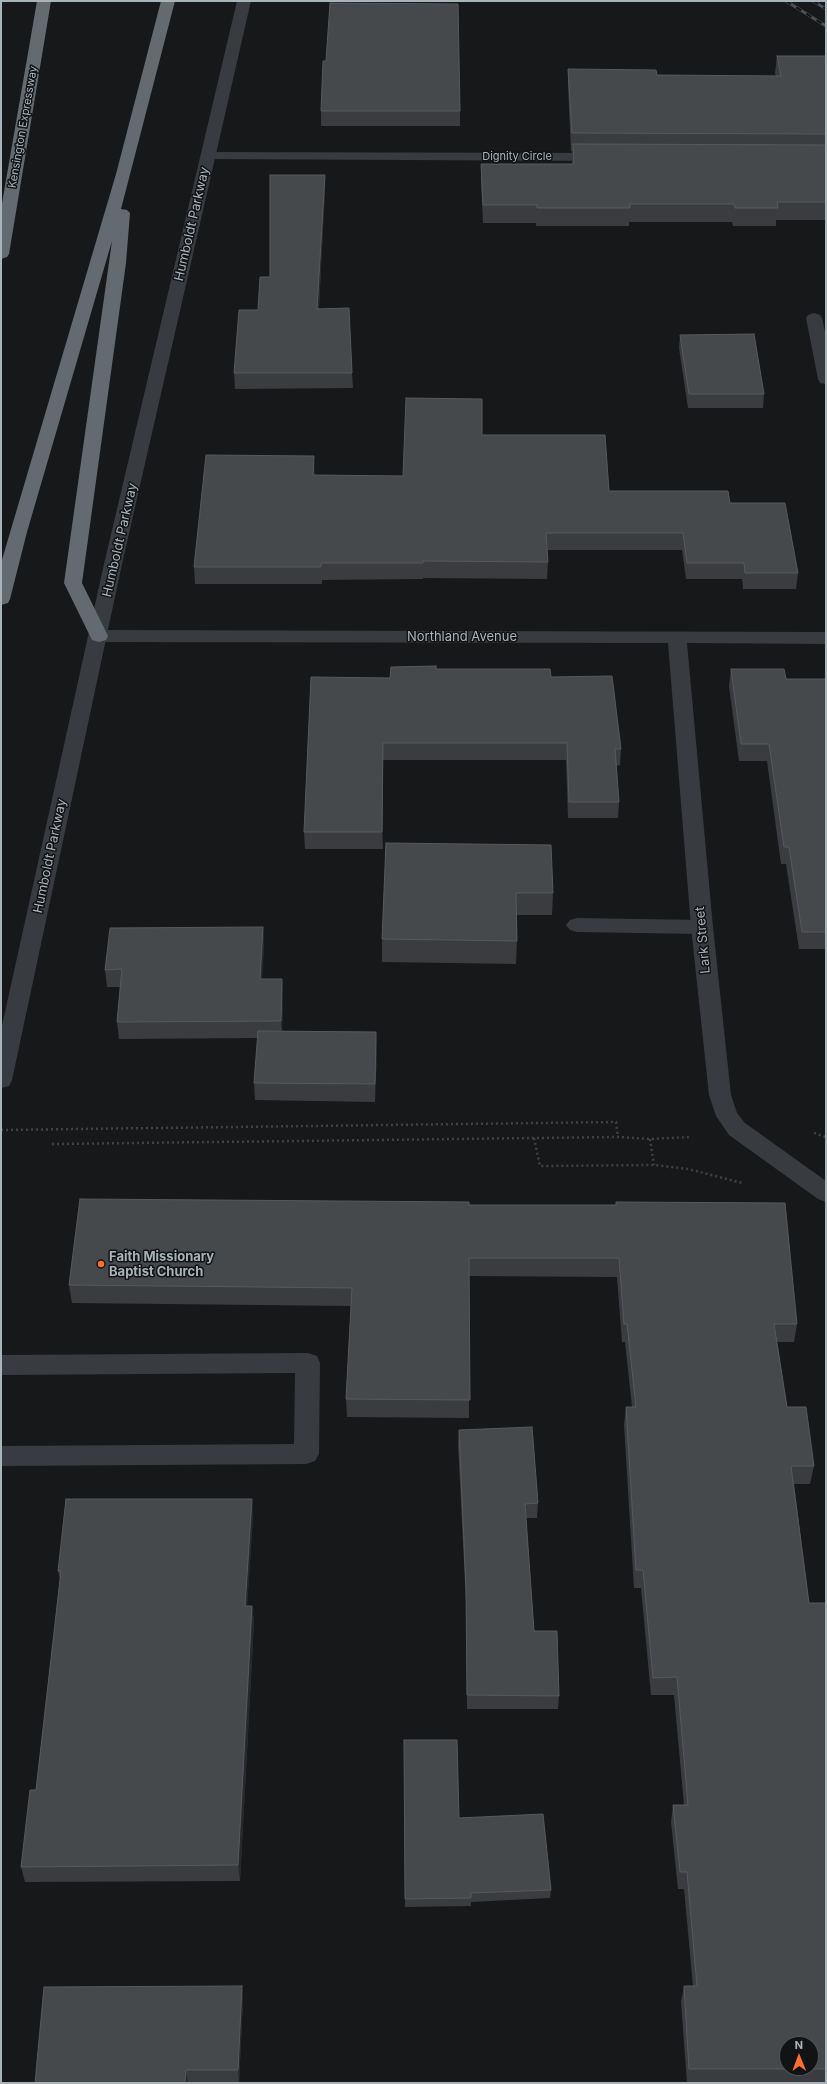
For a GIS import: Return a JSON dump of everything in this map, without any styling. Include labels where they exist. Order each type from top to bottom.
[{"type":"highway","name":"Kensington Expressway","points":[[1,254],[44,1]]},
{"type":"highway","points":[[1,600],[18,532],[124,174],[168,1]]},
{"type":"highway","points":[[99,636],[72,584],[118,263],[124,174]]},
{"type":"street","name":"Humboldt Parkway","points":[[1,1080],[117,548],[244,1]]},
{"type":"street","name":"Dignity Circle","points":[[208,156],[619,157]]},
{"type":"street","points":[[814,318],[826,379]]},
{"type":"street","name":"Northland Avenue","points":[[99,636],[826,638]]},
{"type":"street","name":"Lark Street","points":[[677,638],[702,927],[720,1095],[727,1116],[737,1129],[826,1193]]},
{"type":"street","points":[[577,925],[702,927]]},
{"type":"street","points":[[1,1365],[308,1363],[306,1454],[1,1456]]},
{"type":"path","points":[[1,1130],[616,1122],[618,1137]]},
{"type":"path","points":[[808,1131],[826,1137]]},
{"type":"path","points":[[52,1144],[618,1137],[650,1139],[690,1137]]},
{"type":"path","points":[[534,1138],[540,1166],[654,1165],[688,1169],[748,1185]]},
{"type":"path","points":[[650,1139],[654,1165]]},
{"type":"building","points":[[330,3],[458,4],[460,111],[321,111],[323,61],[326,61]]},
{"type":"building","points":[[777,56],[826,56],[826,134],[572,133],[568,69],[656,70],[657,75],[781,76]]},
{"type":"building","points":[[573,144],[826,145],[826,202],[777,202],[778,208],[735,208],[734,204],[630,204],[630,208],[537,208],[537,205],[483,205],[481,164],[574,164]]},
{"type":"building","points":[[270,175],[325,175],[317,309],[349,308],[352,373],[234,373],[239,310],[258,310],[260,277],[270,277]]},
{"type":"building","points":[[754,334],[764,394],[689,394],[680,335]]},
{"type":"building","points":[[406,398],[482,399],[482,435],[605,435],[609,491],[728,491],[730,503],[785,503],[798,573],[745,573],[744,563],[687,563],[683,533],[546,533],[548,562],[423,561],[423,563],[321,563],[321,567],[194,567],[206,455],[314,456],[313,475],[403,476]]},
{"type":"building","points":[[436,666],[436,669],[550,669],[551,677],[612,676],[621,749],[615,749],[619,802],[569,802],[567,743],[383,743],[382,832],[304,832],[311,677],[390,678],[391,667]]},
{"type":"building","points":[[731,669],[784,669],[786,679],[826,679],[826,932],[802,932],[789,847],[784,847],[769,744],[741,744]]},
{"type":"building","points":[[386,843],[551,845],[553,893],[516,893],[517,941],[382,939]]},
{"type":"building","points":[[263,927],[260,979],[282,979],[281,1021],[117,1022],[122,969],[105,970],[110,928]]},
{"type":"building","points":[[258,1031],[376,1032],[375,1084],[254,1083]]},
{"type":"building","points":[[80,1199],[469,1202],[469,1205],[616,1205],[616,1202],[785,1203],[797,1324],[774,1324],[787,1407],[806,1407],[814,1466],[791,1466],[809,1603],[826,1603],[826,2069],[819,2069],[819,2036],[779,2036],[779,2069],[689,2069],[684,1986],[697,1986],[687,1872],[680,1872],[673,1805],[688,1805],[677,1677],[653,1678],[643,1570],[636,1570],[626,1407],[636,1407],[627,1324],[624,1324],[619,1258],[469,1258],[470,1400],[346,1399],[352,1288],[69,1285]]},
{"type":"building","points":[[532,1427],[538,1503],[525,1504],[534,1631],[557,1631],[559,1696],[467,1695],[466,1588],[459,1430]]},
{"type":"building","points":[[66,1499],[252,1499],[245,1606],[252,1606],[238,1865],[21,1867],[30,1790],[36,1790],[61,1571],[58,1571]]},
{"type":"building","points":[[404,1740],[457,1740],[459,1818],[543,1814],[551,1890],[471,1893],[471,1898],[405,1899]]},
{"type":"building","points":[[242,1986],[238,2070],[186,2070],[185,2083],[35,2083],[44,1987]]},
{"type":"railway","points":[[786,1],[826,26]]},
{"type":"railway","points":[[813,1],[826,9]]},
{"type":"place","name":"Faith Missionary Baptist Church","points":[[101,1264]]}]
